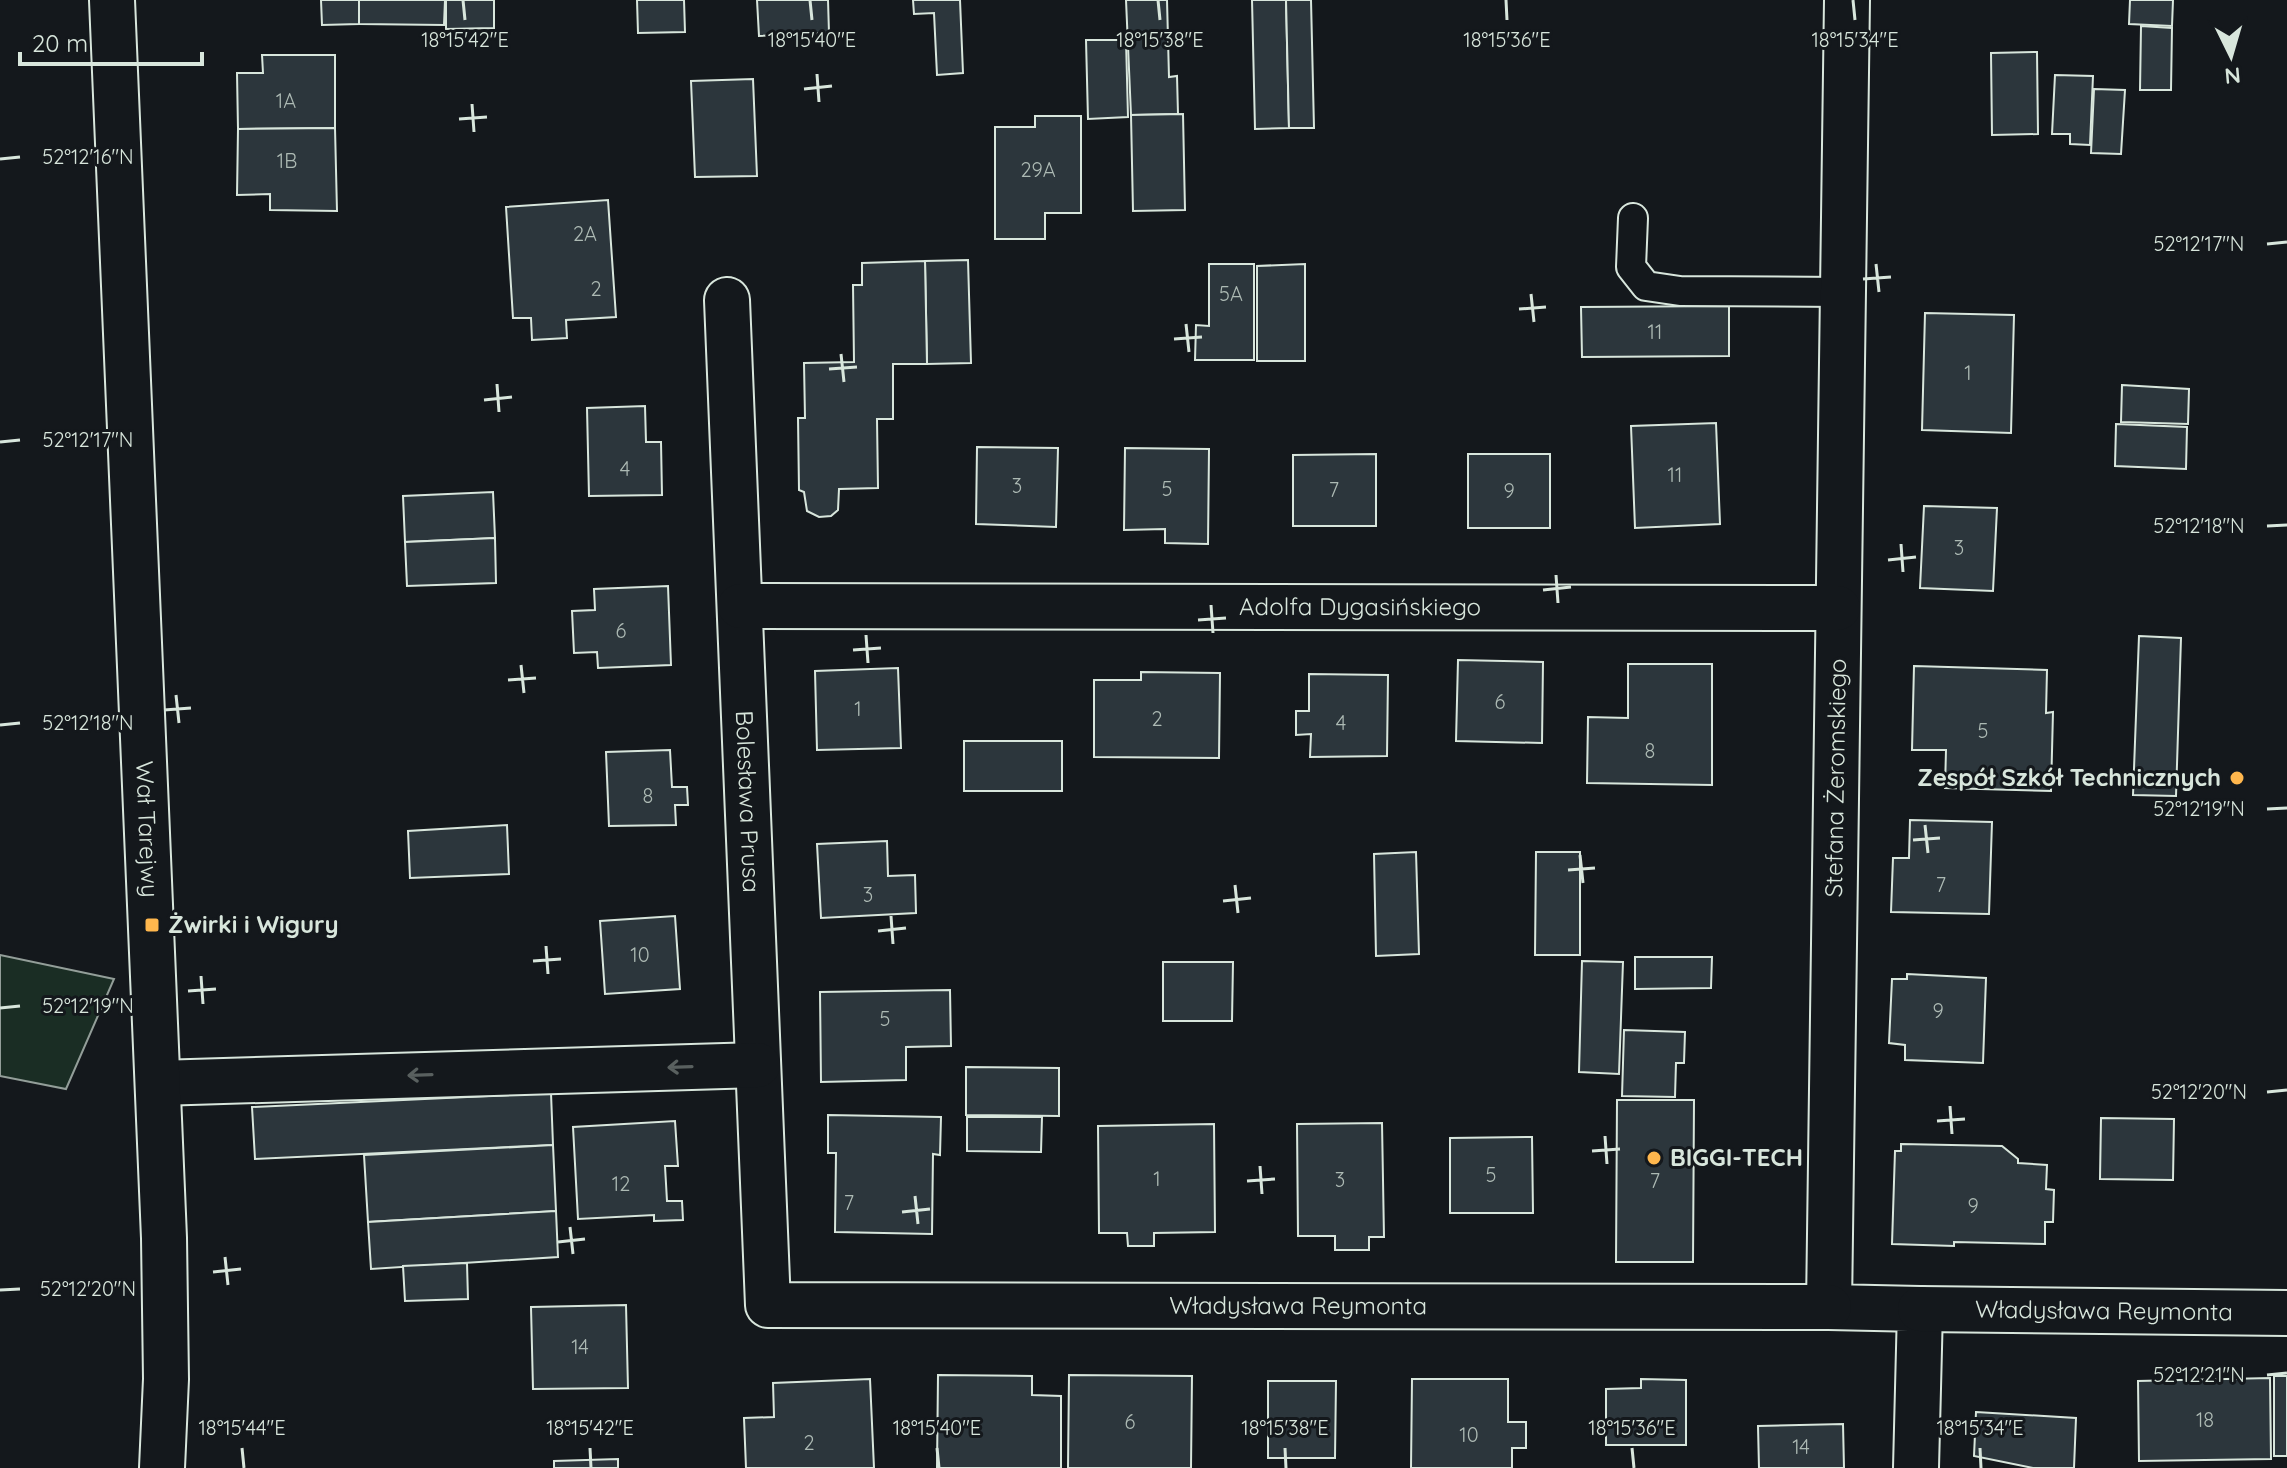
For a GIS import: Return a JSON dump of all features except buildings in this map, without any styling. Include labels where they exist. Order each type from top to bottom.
[{"type":"street","name":"Wał Tarejwy","points":[[112,0],[165,1254],[166,1379],[162,1468]]},
{"type":"street","name":"Stefana Żeromskiego","points":[[1829,1307],[1847,0]]},
{"type":"street","name":"Bolesława Prusa","points":[[727,300],[768,1305]]},
{"type":"street","name":"Adolfa Dygasińskiego","points":[[740,606],[1838,608]]},
{"type":"street","points":[[158,1083],[758,1065]]},
{"type":"street","name":"Władysława Reymonta","points":[[768,1305],[1829,1307]]},
{"type":"street","points":[[1829,1307],[1920,1309],[1916,1468]]},
{"type":"street","name":"Władysława Reymonta","points":[[1920,1309],[2287,1313]]},
{"type":"lane","points":[[1633,218],[1631,267],[1646,286],[1680,291],[1843,292]]},
{"type":"green space","points":[[0,955],[114,979],[66,1089],[0,1076]]},
{"type":"place","name":"Zespół Szkół Technicznych","points":[[2237,778]]},
{"type":"place","name":"Żwirki i Wigury","points":[[152,925]]},
{"type":"place","name":"BIGGI-TECH","points":[[1654,1158]]}]
